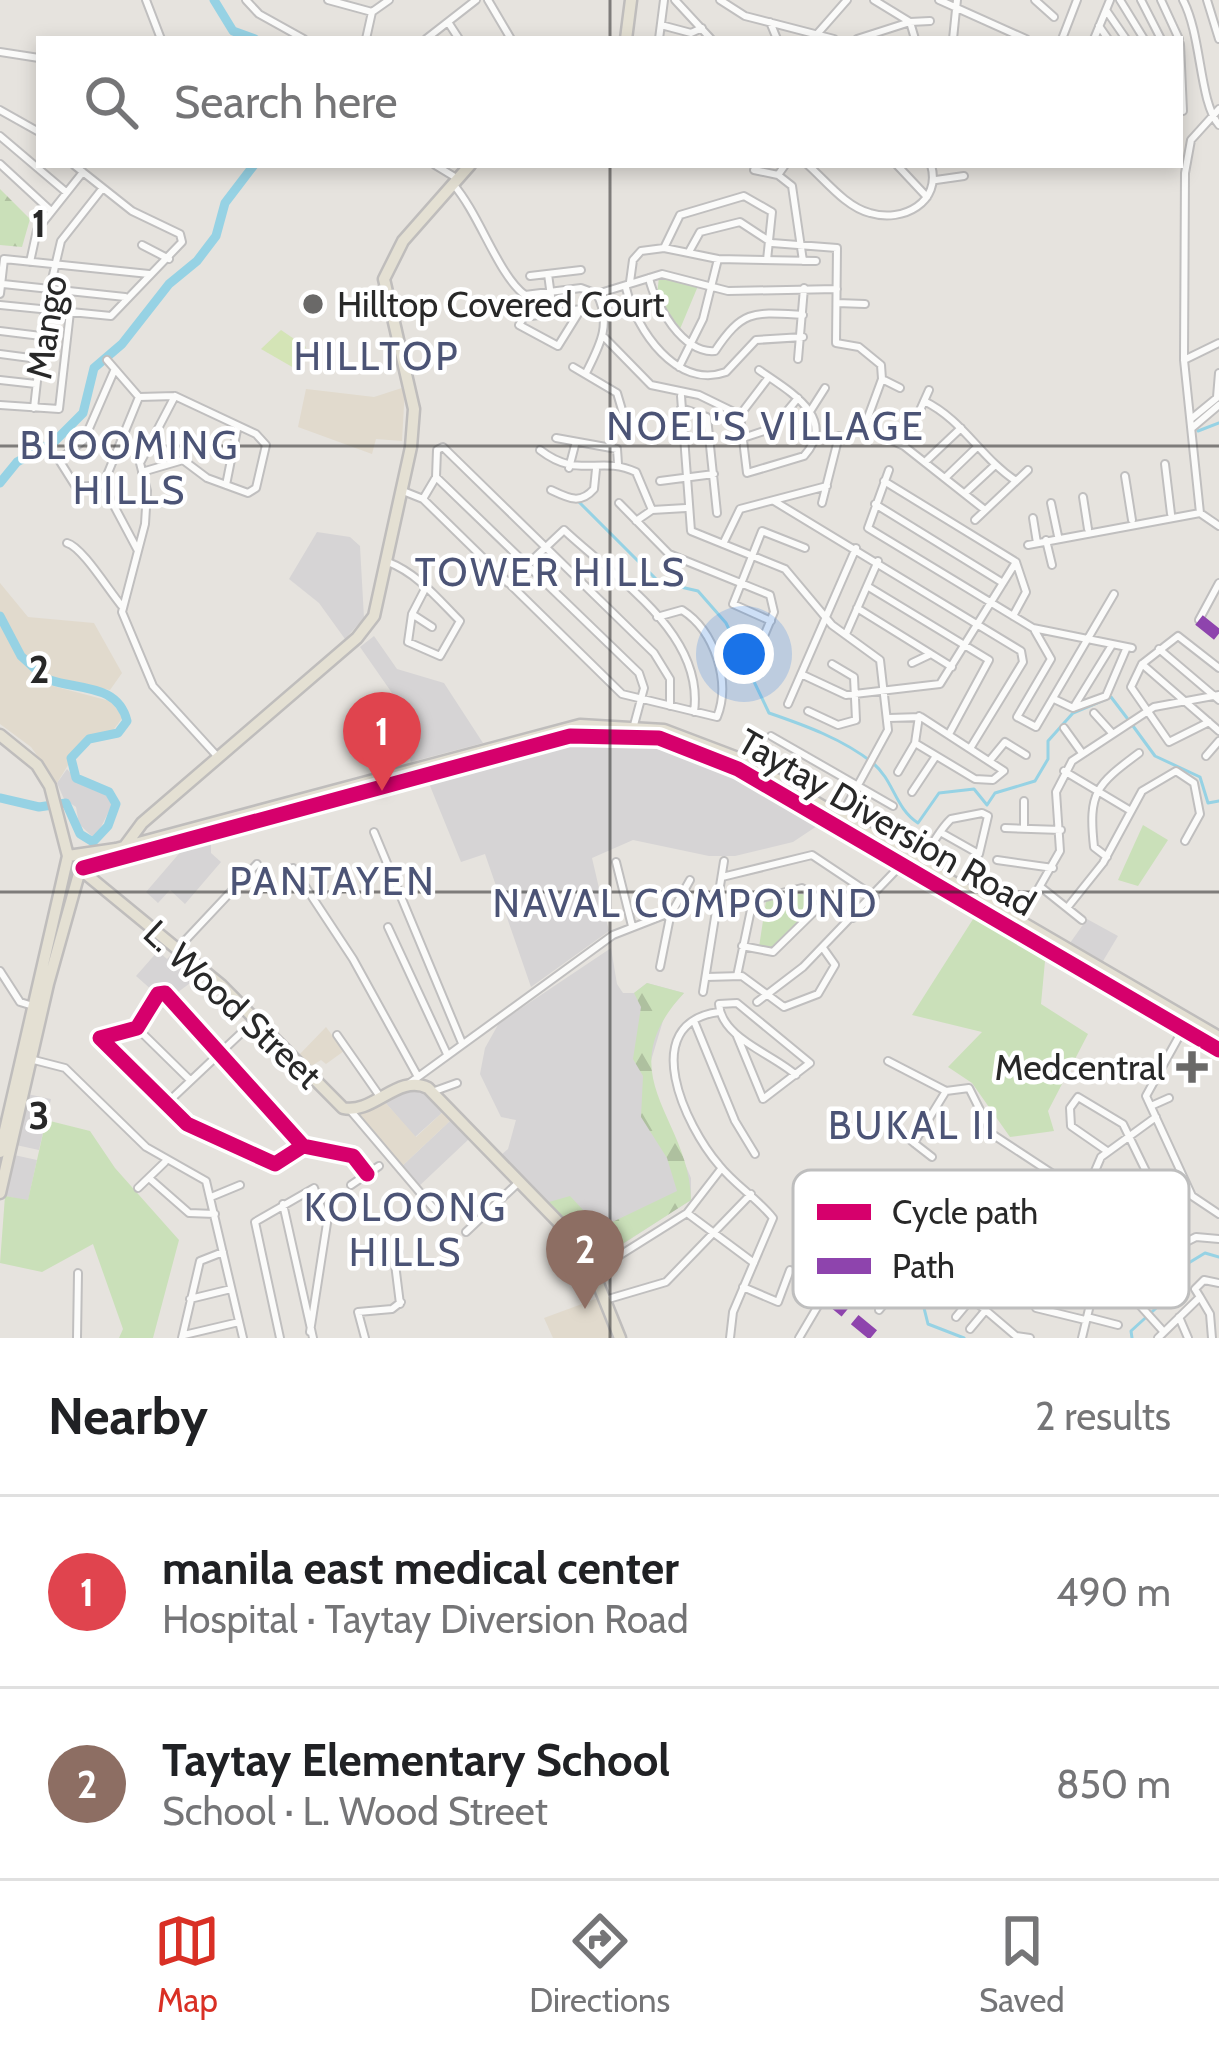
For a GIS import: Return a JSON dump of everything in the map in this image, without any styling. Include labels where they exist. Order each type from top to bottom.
[{"type":"main road","points":[[626,36],[631,0]]},
{"type":"main road","points":[[139,842],[142,831],[368,625],[403,491],[413,388],[389,315],[384,279],[403,241],[467,168]]},
{"type":"main road","name":"Taytay Diversion Road","points":[[633,730],[707,753],[901,865],[1219,1037]]},
{"type":"main road","name":"Taytay Diversion Road","points":[[73,855],[98,860],[434,767],[570,736],[633,730],[711,744],[920,864],[1219,1050]]},
{"type":"main road","points":[[0,735],[37,765],[57,804],[73,855],[30,1059],[11,1101],[0,1193]]},
{"type":"main road","points":[[125,846],[142,823],[219,759]]},
{"type":"main road","name":"Taytay Diversion Road","points":[[82,869],[125,846],[341,792]]},
{"type":"main road","name":"L. Wood Street","points":[[73,855],[70,869],[82,869],[179,947],[350,1110],[407,1085]]},
{"type":"main road","points":[[98,860],[98,883]]},
{"type":"main road","points":[[0,1152],[38,1007],[82,869]]},
{"type":"main road","points":[[407,1085],[418,1083],[432,1092],[570,1234],[594,1273],[620,1338]]},
{"type":"street","points":[[146,0],[160,36]]},
{"type":"street","points":[[246,0],[259,14],[299,36]]},
{"type":"street","points":[[328,0],[371,12]]},
{"type":"street","points":[[367,36],[371,12],[389,0]]},
{"type":"street","points":[[430,36],[476,0]]},
{"type":"street","points":[[488,0],[509,36]]},
{"type":"street","points":[[659,36],[664,0]]},
{"type":"street","points":[[676,0],[708,36]]},
{"type":"street","points":[[720,0],[746,16],[826,36]]},
{"type":"street","points":[[818,33],[847,0]]},
{"type":"street","points":[[874,0],[910,22],[914,36]]},
{"type":"street","points":[[940,0],[1021,36]]},
{"type":"street","points":[[1035,0],[1054,17]]},
{"type":"street","points":[[1062,36],[1077,0]]},
{"type":"street","points":[[1095,36],[1110,0]]},
{"type":"street","points":[[1120,0],[1142,36]]},
{"type":"street","points":[[1141,0],[1160,36]]},
{"type":"street","points":[[1161,0],[1176,36]]},
{"type":"street","points":[[1183,0],[1198,35],[1208,104],[1219,125]]},
{"type":"street","points":[[1207,0],[1219,39]]},
{"type":"street","points":[[953,36],[955,4]]},
{"type":"street","points":[[1106,10],[1124,36]]},
{"type":"street","points":[[447,21],[457,36]]},
{"type":"street","points":[[866,36],[930,21]]},
{"type":"street","points":[[770,22],[776,36]]},
{"type":"street","points":[[661,26],[691,33],[701,28]]},
{"type":"street","points":[[1099,26],[1106,36]]},
{"type":"street","points":[[1198,35],[1217,29]]},
{"type":"street","points":[[0,52],[36,58]]},
{"type":"street","points":[[1183,65],[1183,100]]},
{"type":"street","points":[[1186,83],[1206,83]]},
{"type":"street","points":[[0,110],[36,129]]},
{"type":"street","points":[[1183,111],[1198,115]]},
{"type":"street","points":[[1200,513],[1184,360],[1186,160],[1192,140],[1217,114]]},
{"type":"street","points":[[0,136],[36,167]]},
{"type":"street","points":[[0,164],[50,211]]},
{"type":"street","points":[[38,168],[66,192]]},
{"type":"street","points":[[0,304],[112,315],[182,242],[180,234],[102,189],[77,168]]},
{"type":"street","points":[[439,168],[456,181],[510,282],[525,295],[580,288],[597,294],[671,275],[712,288],[838,289]]},
{"type":"street","points":[[778,176],[782,168]]},
{"type":"street","points":[[812,168],[869,214],[902,213],[928,198],[935,180],[932,168]]},
{"type":"street","points":[[900,168],[928,198]]},
{"type":"street","points":[[754,170],[778,176],[795,193],[803,261]]},
{"type":"street","points":[[30,262],[34,236],[82,172]]},
{"type":"street","points":[[935,180],[964,176]]},
{"type":"street","name":"Mango","points":[[34,408],[54,266],[63,238],[102,189]]},
{"type":"street","points":[[664,248],[680,215],[744,196],[772,212],[767,260]]},
{"type":"street","points":[[690,250],[700,232],[740,222],[772,242],[837,248],[836,343],[871,353],[879,361],[882,379],[862,424],[904,446],[986,510]]},
{"type":"street","points":[[142,245],[169,259]]},
{"type":"street","points":[[803,337],[750,343],[722,378],[703,376],[679,368],[661,350],[628,285],[633,260],[641,251],[664,248],[718,259],[816,261]]},
{"type":"street","points":[[0,294],[4,259],[150,274]]},
{"type":"street","points":[[679,368],[692,346],[718,259]]},
{"type":"street","points":[[530,276],[581,270]]},
{"type":"street","points":[[548,274],[553,311]]},
{"type":"street","points":[[649,278],[656,297],[692,346],[715,351],[736,320],[746,316],[803,315]]},
{"type":"street","points":[[3,284],[126,297]]},
{"type":"street","points":[[798,359],[804,288]]},
{"type":"street","points":[[586,373],[604,337],[605,315],[597,294]]},
{"type":"street","points":[[837,304],[865,304]]},
{"type":"street","points":[[581,309],[558,346],[519,326],[524,317],[553,311],[581,309]]},
{"type":"street","points":[[0,405],[56,411],[70,312]]},
{"type":"street","points":[[0,331],[41,336]]},
{"type":"street","points":[[604,337],[651,385],[698,395],[740,415]]},
{"type":"street","points":[[1184,360],[1219,343]]},
{"type":"street","points":[[0,355],[39,358]]},
{"type":"street","points":[[106,360],[139,397],[175,396],[262,440],[266,455],[256,488],[248,493],[183,460],[142,472]]},
{"type":"street","points":[[574,367],[616,393],[625,420]]},
{"type":"street","points":[[758,370],[811,410]]},
{"type":"street","points":[[104,484],[74,485],[59,462],[84,440],[114,371]]},
{"type":"street","points":[[1191,423],[1218,400],[1219,373]]},
{"type":"street","points":[[770,377],[740,415],[747,472],[797,459],[813,444],[811,410],[825,388]]},
{"type":"street","points":[[882,379],[900,388]]},
{"type":"street","points":[[0,380],[36,384]]},
{"type":"street","points":[[904,446],[929,390]]},
{"type":"street","points":[[122,607],[139,552],[147,491],[142,472],[145,448],[175,396]]},
{"type":"street","points":[[681,396],[686,508],[692,531],[784,569],[826,619],[876,653],[889,718],[871,763],[838,817]]},
{"type":"street","points":[[104,484],[139,397]]},
{"type":"street","points":[[743,438],[773,428],[798,398]]},
{"type":"street","points":[[924,400],[1016,481]]},
{"type":"street","points":[[681,408],[707,417],[717,513]]},
{"type":"street","points":[[226,485],[238,428]]},
{"type":"street","points":[[925,462],[961,428]]},
{"type":"street","points":[[822,503],[839,436]]},
{"type":"street","points":[[556,438],[617,449],[618,464]]},
{"type":"street","points":[[123,440],[135,444]]},
{"type":"street","points":[[569,468],[575,445]]},
{"type":"street","points":[[633,730],[640,700],[639,673],[436,477],[433,464],[443,447],[654,653],[670,679],[670,706]]},
{"type":"street","points":[[945,478],[978,447]]},
{"type":"street","points":[[540,450],[569,468],[618,464],[640,476],[652,510]]},
{"type":"street","points":[[1165,464],[1171,514]]},
{"type":"street","points":[[965,494],[994,466]]},
{"type":"street","points":[[551,490],[570,499],[583,498],[594,488],[596,469]]},
{"type":"street","points":[[889,470],[868,528],[1033,628],[1130,647],[1106,696],[1073,708],[1054,699]]},
{"type":"street","points":[[975,520],[1028,470]]},
{"type":"street","points":[[660,481],[713,474]]},
{"type":"street","points":[[1125,476],[1132,521]]},
{"type":"street","points":[[423,499],[436,477]]},
{"type":"street","points":[[884,481],[1016,562],[1026,592],[1013,616]]},
{"type":"street","points":[[104,484],[139,552]]},
{"type":"street","points":[[722,544],[740,509],[827,485]]},
{"type":"street","points":[[403,491],[423,499],[622,694],[714,718],[722,687],[712,648],[682,610],[657,617]]},
{"type":"street","points":[[1083,497],[1088,530]]},
{"type":"street","points":[[774,501],[878,561],[1024,656],[971,747]]},
{"type":"street","points":[[619,502],[669,554],[774,599],[771,621],[754,660]]},
{"type":"street","points":[[1051,503],[1058,536]]},
{"type":"street","points":[[875,504],[1003,584]]},
{"type":"street","points":[[636,521],[652,510],[686,508]]},
{"type":"street","points":[[1037,542],[1171,514],[1200,513],[1219,526]]},
{"type":"street","points":[[1033,518],[1037,542],[1052,565]]},
{"type":"street","points":[[508,583],[564,530],[657,617],[688,656],[696,681],[694,712]]},
{"type":"street","points":[[771,621],[734,606],[752,556],[765,530],[805,548]]},
{"type":"street","points":[[67,543],[85,552],[100,584],[122,607],[150,681],[219,759]]},
{"type":"street","points":[[788,704],[856,548]]},
{"type":"street","points":[[845,635],[878,561]]},
{"type":"street","points":[[388,562],[407,570],[426,587],[460,621],[442,654],[410,646],[412,614],[426,587]]},
{"type":"street","points":[[802,674],[837,694],[934,686],[952,668],[1016,562]]},
{"type":"street","points":[[1199,620],[1219,584]]},
{"type":"street","points":[[867,586],[990,665],[949,734]]},
{"type":"street","points":[[1033,628],[1051,656],[1018,720],[1038,726],[1114,594]]},
{"type":"street","points":[[857,608],[952,668]]},
{"type":"street","points":[[412,614],[432,627]]},
{"type":"street","points":[[739,632],[762,641]]},
{"type":"street","points":[[1209,722],[1168,742],[1130,691],[1142,664],[1181,637],[1219,668]]},
{"type":"street","points":[[1073,708],[1112,644]]},
{"type":"street","points":[[1160,649],[1217,697]]},
{"type":"street","points":[[912,663],[931,654]]},
{"type":"street","points":[[808,711],[838,725],[850,725],[858,714],[854,677],[832,664]]},
{"type":"street","points":[[1142,664],[1219,731]]},
{"type":"street","points":[[1018,926],[1054,868],[1060,830],[1056,792],[1064,771],[1082,753],[1143,712],[1217,697]]},
{"type":"street","points":[[1094,713],[1112,733]]},
{"type":"street","points":[[889,718],[919,716],[1004,771],[985,781],[915,742]]},
{"type":"street","points":[[898,772],[915,742],[919,716]]},
{"type":"street","points":[[1064,728],[1082,753]]},
{"type":"street","points":[[771,736],[893,806]]},
{"type":"street","points":[[1206,756],[1219,741]]},
{"type":"street","points":[[991,759],[1005,742],[1026,755]]},
{"type":"street","points":[[1107,857],[1094,847],[1090,808],[1096,790],[1139,753]]},
{"type":"street","points":[[912,792],[936,756]]},
{"type":"street","points":[[1064,771],[1131,811]]},
{"type":"street","points":[[1067,908],[1107,857],[1144,789],[1180,772],[1194,783],[1201,816],[1185,841]]},
{"type":"street","points":[[1024,801],[1024,828]]},
{"type":"street","points":[[920,864],[940,832],[951,819],[982,813],[988,817],[980,854],[940,832]]},
{"type":"street","points":[[1005,828],[1060,830]]},
{"type":"street","points":[[374,832],[462,1043]]},
{"type":"street","points":[[722,877],[812,855],[874,897]]},
{"type":"street","points":[[998,860],[1054,868]]},
{"type":"street","points":[[703,992],[724,861]]},
{"type":"street","points":[[616,862],[632,926]]},
{"type":"street","points":[[179,947],[257,864]]},
{"type":"street","points":[[757,1002],[823,948],[901,865]]},
{"type":"street","points":[[293,868],[353,959],[417,1075]]},
{"type":"street","points":[[660,968],[672,912],[690,880]]},
{"type":"street","points":[[737,976],[753,900],[802,887],[853,918]]},
{"type":"street","points":[[1042,888],[1082,920]]},
{"type":"street","points":[[742,946],[773,952],[826,900]]},
{"type":"street","points":[[407,1085],[632,926],[672,912]]},
{"type":"street","points":[[388,927],[447,1054]]},
{"type":"street","points":[[706,977],[737,976],[784,1007],[818,994],[835,968],[823,948]]},
{"type":"street","points":[[0,971],[20,1001],[38,1007]]},
{"type":"street","points":[[303,1146],[275,1164],[187,1124],[100,1038],[137,1028],[158,994],[165,993],[303,1146],[352,1156],[367,1174]]},
{"type":"street","points":[[719,1008],[737,1036],[762,1097],[796,1076],[809,1060],[736,1003],[719,1008],[693,1020],[674,1049],[675,1084],[683,1110],[721,1169],[773,1217],[743,1287],[730,1338]]},
{"type":"street","points":[[166,1104],[256,1018]]},
{"type":"street","points":[[693,1020],[735,1121],[755,1154]]},
{"type":"street","points":[[137,1028],[190,1080]]},
{"type":"street","points":[[1180,1170],[1145,1092],[1184,1028]]},
{"type":"street","points":[[337,1034],[381,1097]]},
{"type":"street","points":[[737,1036],[796,1076]]},
{"type":"street","points":[[30,1059],[65,1068],[165,1162],[202,1178],[212,1197],[243,1338]]},
{"type":"street","points":[[888,1061],[946,1090],[969,1088],[992,1134],[1049,1170]]},
{"type":"street","points":[[432,1092],[457,1083]]},
{"type":"street","points":[[914,1143],[946,1090]]},
{"type":"street","points":[[1107,1151],[1071,1126],[1070,1108],[1078,1097],[1119,1121],[1146,1170]]},
{"type":"street","points":[[1151,1106],[1169,1098]]},
{"type":"street","points":[[350,1110],[440,1216]]},
{"type":"street","points":[[1097,1170],[1107,1151],[1156,1117]]},
{"type":"street","points":[[887,1120],[932,1156]]},
{"type":"street","points":[[138,1187],[165,1162]]},
{"type":"street","points":[[352,1185],[379,1166]]},
{"type":"street","points":[[577,1285],[657,1228],[687,1213],[721,1169]]},
{"type":"street","points":[[149,1178],[188,1214],[215,1214]]},
{"type":"street","points":[[466,1232],[519,1182]]},
{"type":"street","points":[[212,1197],[240,1185]]},
{"type":"street","points":[[280,1338],[255,1225],[310,1188],[317,1190],[327,1223],[311,1335]]},
{"type":"street","points":[[1189,1189],[1219,1214]]},
{"type":"street","points":[[605,1300],[666,1282],[717,1235],[751,1194]]},
{"type":"street","points":[[283,1204],[311,1335]]},
{"type":"street","points":[[687,1213],[754,1263]]},
{"type":"street","points":[[1189,1241],[1219,1239]]},
{"type":"street","points":[[224,1252],[200,1262],[183,1336],[239,1322]]},
{"type":"street","points":[[364,1338],[358,1312],[401,1303],[395,1264],[399,1252]]},
{"type":"street","points":[[743,1287],[778,1302],[790,1270]]},
{"type":"street","points":[[77,1338],[78,1273]]},
{"type":"street","points":[[1212,1338],[1210,1314],[1195,1290],[1204,1280],[1219,1282]]},
{"type":"street","points":[[190,1299],[231,1289]]},
{"type":"street","points":[[1189,1307],[1200,1297]]},
{"type":"street","points":[[800,1338],[817,1308]]},
{"type":"street","points":[[956,1317],[964,1308]]},
{"type":"street","points":[[982,1308],[1016,1337],[1030,1338]]},
{"type":"street","points":[[1036,1308],[1118,1325]]},
{"type":"street","points":[[1082,1338],[1089,1308]]},
{"type":"street","points":[[1142,1308],[1160,1334],[1188,1308]]},
{"type":"street","points":[[970,1329],[985,1311]]},
{"type":"street","points":[[1179,1317],[1188,1338]]},
{"type":"shaded area","points":[[405,387],[402,441],[376,439],[372,454],[298,427],[306,389],[374,397]]},
{"type":"shaded area","points":[[317,532],[350,537],[360,546],[364,618],[345,639],[319,603],[289,579]]},
{"type":"shaded area","points":[[0,583],[28,617],[94,623],[122,673],[110,690],[51,679],[49,685],[110,701],[123,717],[111,733],[86,736],[57,783],[31,747],[0,724]]},
{"type":"shaded area","points":[[374,636],[397,669],[444,683],[483,743],[411,762],[392,693],[360,647]]},
{"type":"shaded area","points":[[626,741],[703,761],[817,826],[793,842],[735,856],[709,856],[633,840],[592,858],[609,931],[531,987],[485,854],[461,862],[428,781],[561,745]]},
{"type":"shaded area","points":[[67,769],[79,783],[110,796],[113,803],[95,839],[79,824],[76,807],[64,799],[57,783]]},
{"type":"shaded area","points":[[211,842],[211,853],[221,862],[185,904],[170,890],[158,903],[146,892],[183,849]]},
{"type":"shaded area","points":[[1087,919],[1118,936],[1103,961],[1070,943]]},
{"type":"shaded area","points":[[611,948],[623,993],[634,993],[647,983],[684,993],[665,1014],[650,1064],[653,1090],[691,1178],[691,1200],[610,1252],[588,1247],[500,1156],[508,1149],[516,1120],[501,1117],[480,1074],[485,1048],[499,1023]]},
{"type":"shaded area","points":[[158,951],[167,959],[175,951],[201,975],[174,995],[163,984],[153,991],[136,976]]},
{"type":"shaded area","points":[[326,1027],[344,1051],[326,1064],[321,1060],[308,1068],[298,1056]]},
{"type":"shaded area","points":[[409,1089],[429,1095],[444,1111],[415,1137],[384,1101]]},
{"type":"shaded area","points":[[27,1094],[51,1099],[39,1150],[16,1145]]},
{"type":"shaded area","points":[[384,1101],[416,1137],[444,1111],[452,1119],[400,1168],[354,1116]]},
{"type":"shaded area","points":[[452,1119],[470,1138],[417,1188],[400,1168]]},
{"type":"shaded area","points":[[14,1155],[37,1160],[28,1201],[5,1196]]},
{"type":"shaded area","points":[[598,1298],[613,1338],[553,1338],[544,1318]]},
{"type":"green space","points":[[0,189],[30,219],[22,247],[0,245]]},
{"type":"green space","points":[[659,277],[698,286],[680,329],[657,295]]},
{"type":"green space","points":[[281,330],[306,347],[294,368],[261,349]]},
{"type":"green space","points":[[1143,825],[1168,840],[1138,886],[1118,880]]},
{"type":"green space","points":[[805,890],[822,902],[773,949],[759,947],[766,901]]},
{"type":"green space","points":[[975,916],[1045,961],[1041,1004],[1088,1034],[1048,1111],[1054,1131],[1010,1137],[972,1083],[948,1067],[982,1032],[912,1015]]},
{"type":"green space","points":[[647,983],[684,993],[662,1022],[652,1049],[652,1073],[679,1144],[691,1200],[610,1252],[588,1247],[549,1202],[570,1196],[600,1228],[677,1191],[667,1158],[641,1117],[643,1076],[633,1059],[641,1007],[634,993]]},
{"type":"green space","points":[[46,1120],[90,1131],[115,1168],[179,1240],[153,1338],[119,1338],[123,1329],[93,1244],[42,1272],[0,1263],[5,1196],[28,1200]]},
{"type":"waterway","points":[[214,0],[233,31],[247,36]]},
{"type":"waterway","points":[[0,483],[17,462],[54,442],[83,413],[94,368],[122,344],[169,284],[197,261],[216,236],[225,203],[252,168]]},
{"type":"waterway","points":[[1198,431],[1219,423]]},
{"type":"waterway","points":[[579,502],[659,582],[698,591],[726,623],[769,713],[861,754],[886,778],[904,810],[918,823],[939,793],[974,789],[987,805],[995,793],[1035,781],[1048,759],[1048,741],[1073,713],[1111,697],[1127,718]]},
{"type":"waterway","points":[[0,616],[21,656],[44,677]]},
{"type":"waterway","points":[[0,798],[39,807],[66,803],[80,834],[93,842],[108,826],[116,804],[109,792],[76,778],[71,758],[89,739],[118,733],[127,721],[106,694],[50,680]]},
{"type":"waterway","points":[[1133,726],[1155,756],[1200,777],[1208,803],[1219,801]]},
{"type":"waterway","points":[[1189,1263],[1205,1253],[1219,1257]]},
{"type":"waterway","points":[[924,1308],[928,1324],[964,1338]]},
{"type":"waterway","points":[[1132,1338],[1131,1331],[1156,1308]]},
{"type":"marked path","points":[[1199,620],[1219,636]]},
{"type":"marked path","points":[[841,1308],[877,1338]]},
{"type":"cycle path","points":[[83,868],[570,736],[659,738],[738,769],[1219,1050]]},
{"type":"cycle path","points":[[303,1146],[275,1164],[187,1124],[100,1038],[137,1028],[158,994],[165,993],[303,1146],[353,1156],[367,1174]]},
{"type":"place","name":"Hilltop Covered Court","points":[[313,304]]},
{"type":"place","name":"manila east medical center","points":[[382,791]]},
{"type":"place","name":"Medcentral","points":[[1192,1067]]},
{"type":"place","name":"Taytay Elementary School","points":[[585,1309]]},
{"type":"district","name":"HILLTOP","points":[[377,356]]},
{"type":"district","name":"NOEL'S VILLAGE","points":[[766,426]]},
{"type":"district","name":"BLOOMING HILLS","points":[[130,468]]},
{"type":"district","name":"TOWER HILLS","points":[[551,572]]},
{"type":"district","name":"PANTAYEN","points":[[333,881]]},
{"type":"district","name":"NAVAL COMPOUND","points":[[686,903]]},
{"type":"district","name":"BUKAL II","points":[[913,1125]]},
{"type":"district","name":"KOLOONG HILLS","points":[[406,1230]]}]
